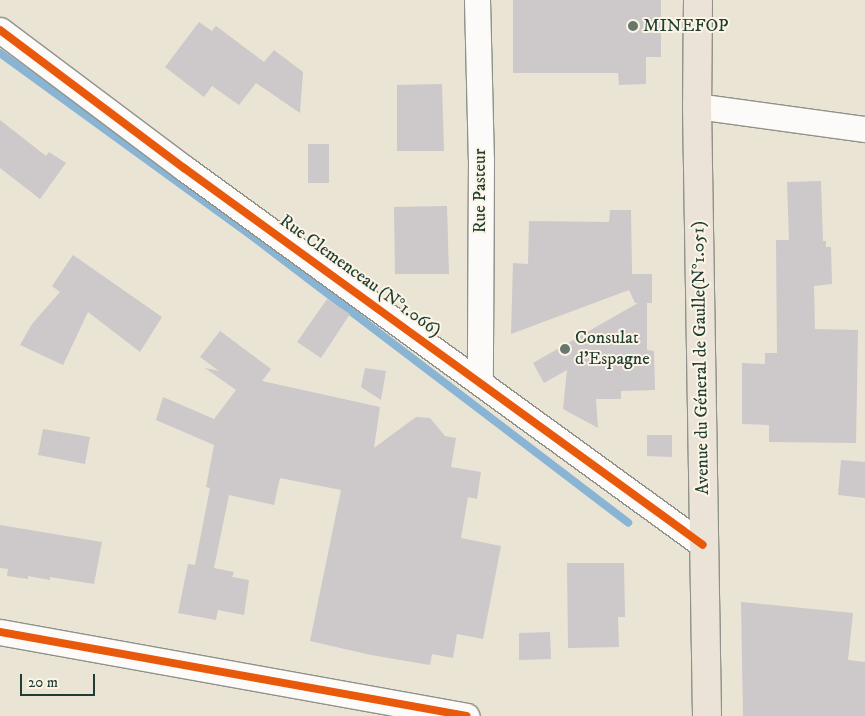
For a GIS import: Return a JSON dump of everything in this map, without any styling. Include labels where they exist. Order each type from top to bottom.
[{"type":"main road","name":"Avenue du Géneral de Gaulle(N°1.051)","points":[[698,0],[697,106],[707,716]]},
{"type":"street","name":"Rue Pasteur","points":[[477,0],[481,160],[480,382]]},
{"type":"street","name":"Rue Clemenceau (N°1.066)","points":[[0,30],[184,168],[703,545]]},
{"type":"street","points":[[697,106],[865,129]]},
{"type":"street","points":[[0,632],[466,716]]},
{"type":"building","points":[[513,0],[661,0],[661,57],[646,57],[646,84],[619,85],[618,73],[513,73]]},
{"type":"building","points":[[199,22],[212,31],[216,26],[264,62],[274,50],[303,72],[300,113],[256,83],[239,105],[212,86],[204,97],[165,67]]},
{"type":"building","points":[[442,84],[444,151],[397,151],[397,85]]},
{"type":"building","points":[[0,120],[46,156],[49,152],[66,163],[40,199],[0,168]]},
{"type":"building","points":[[308,144],[329,144],[329,183],[308,183]]},
{"type":"building","points":[[821,181],[823,241],[826,241],[826,247],[831,247],[832,284],[814,286],[815,329],[858,330],[856,443],[769,442],[769,425],[742,424],[742,363],[765,364],[765,353],[777,353],[776,240],[789,240],[787,182]]},
{"type":"building","points":[[447,206],[449,274],[395,274],[394,207]]},
{"type":"building","points":[[610,210],[631,210],[632,274],[652,274],[652,303],[647,303],[647,350],[654,351],[655,390],[621,391],[621,399],[596,399],[598,428],[563,409],[567,370],[544,383],[533,363],[638,303],[635,303],[629,290],[511,334],[513,263],[528,264],[529,221],[609,222]]},
{"type":"building","points":[[73,255],[162,317],[140,352],[88,312],[63,365],[20,345],[32,324],[60,292],[52,286]]},
{"type":"building","points":[[327,299],[350,314],[321,358],[297,342]]},
{"type":"building","points":[[220,331],[271,369],[262,381],[380,407],[374,448],[416,417],[430,418],[445,436],[456,438],[451,467],[481,472],[477,499],[468,497],[461,538],[501,546],[483,639],[457,634],[453,658],[432,654],[430,665],[371,655],[310,641],[341,490],[280,478],[274,505],[229,495],[214,568],[234,572],[232,577],[249,580],[244,615],[218,610],[216,620],[178,613],[188,564],[195,565],[210,488],[206,487],[214,445],[156,420],[163,397],[214,419],[236,390],[205,368],[219,371],[200,357]]},
{"type":"building","points":[[365,368],[386,371],[381,400],[361,387]]},
{"type":"building","points":[[43,429],[90,437],[85,464],[38,455]]},
{"type":"building","points":[[647,435],[672,435],[672,457],[647,456]]},
{"type":"building","points":[[841,460],[865,462],[865,498],[838,495]]},
{"type":"building","points":[[0,525],[102,542],[94,584],[50,577],[50,580],[28,576],[28,579],[7,576],[8,569],[0,568]]},
{"type":"building","points":[[567,563],[624,563],[625,617],[618,617],[619,647],[568,648]]},
{"type":"building","points":[[741,602],[853,613],[848,660],[865,662],[865,716],[743,716]]},
{"type":"building","points":[[550,632],[551,659],[519,660],[519,633]]},
{"type":"waterway","points":[[0,53],[248,233],[628,523]]},
{"type":"cycle path","points":[[0,30],[184,168],[703,545]]},
{"type":"cycle path","points":[[0,632],[466,716]]},
{"type":"place","name":"MINEFOP","points":[[633,26]]},
{"type":"place","name":"Consulat d'Espagne","points":[[565,349]]}]
